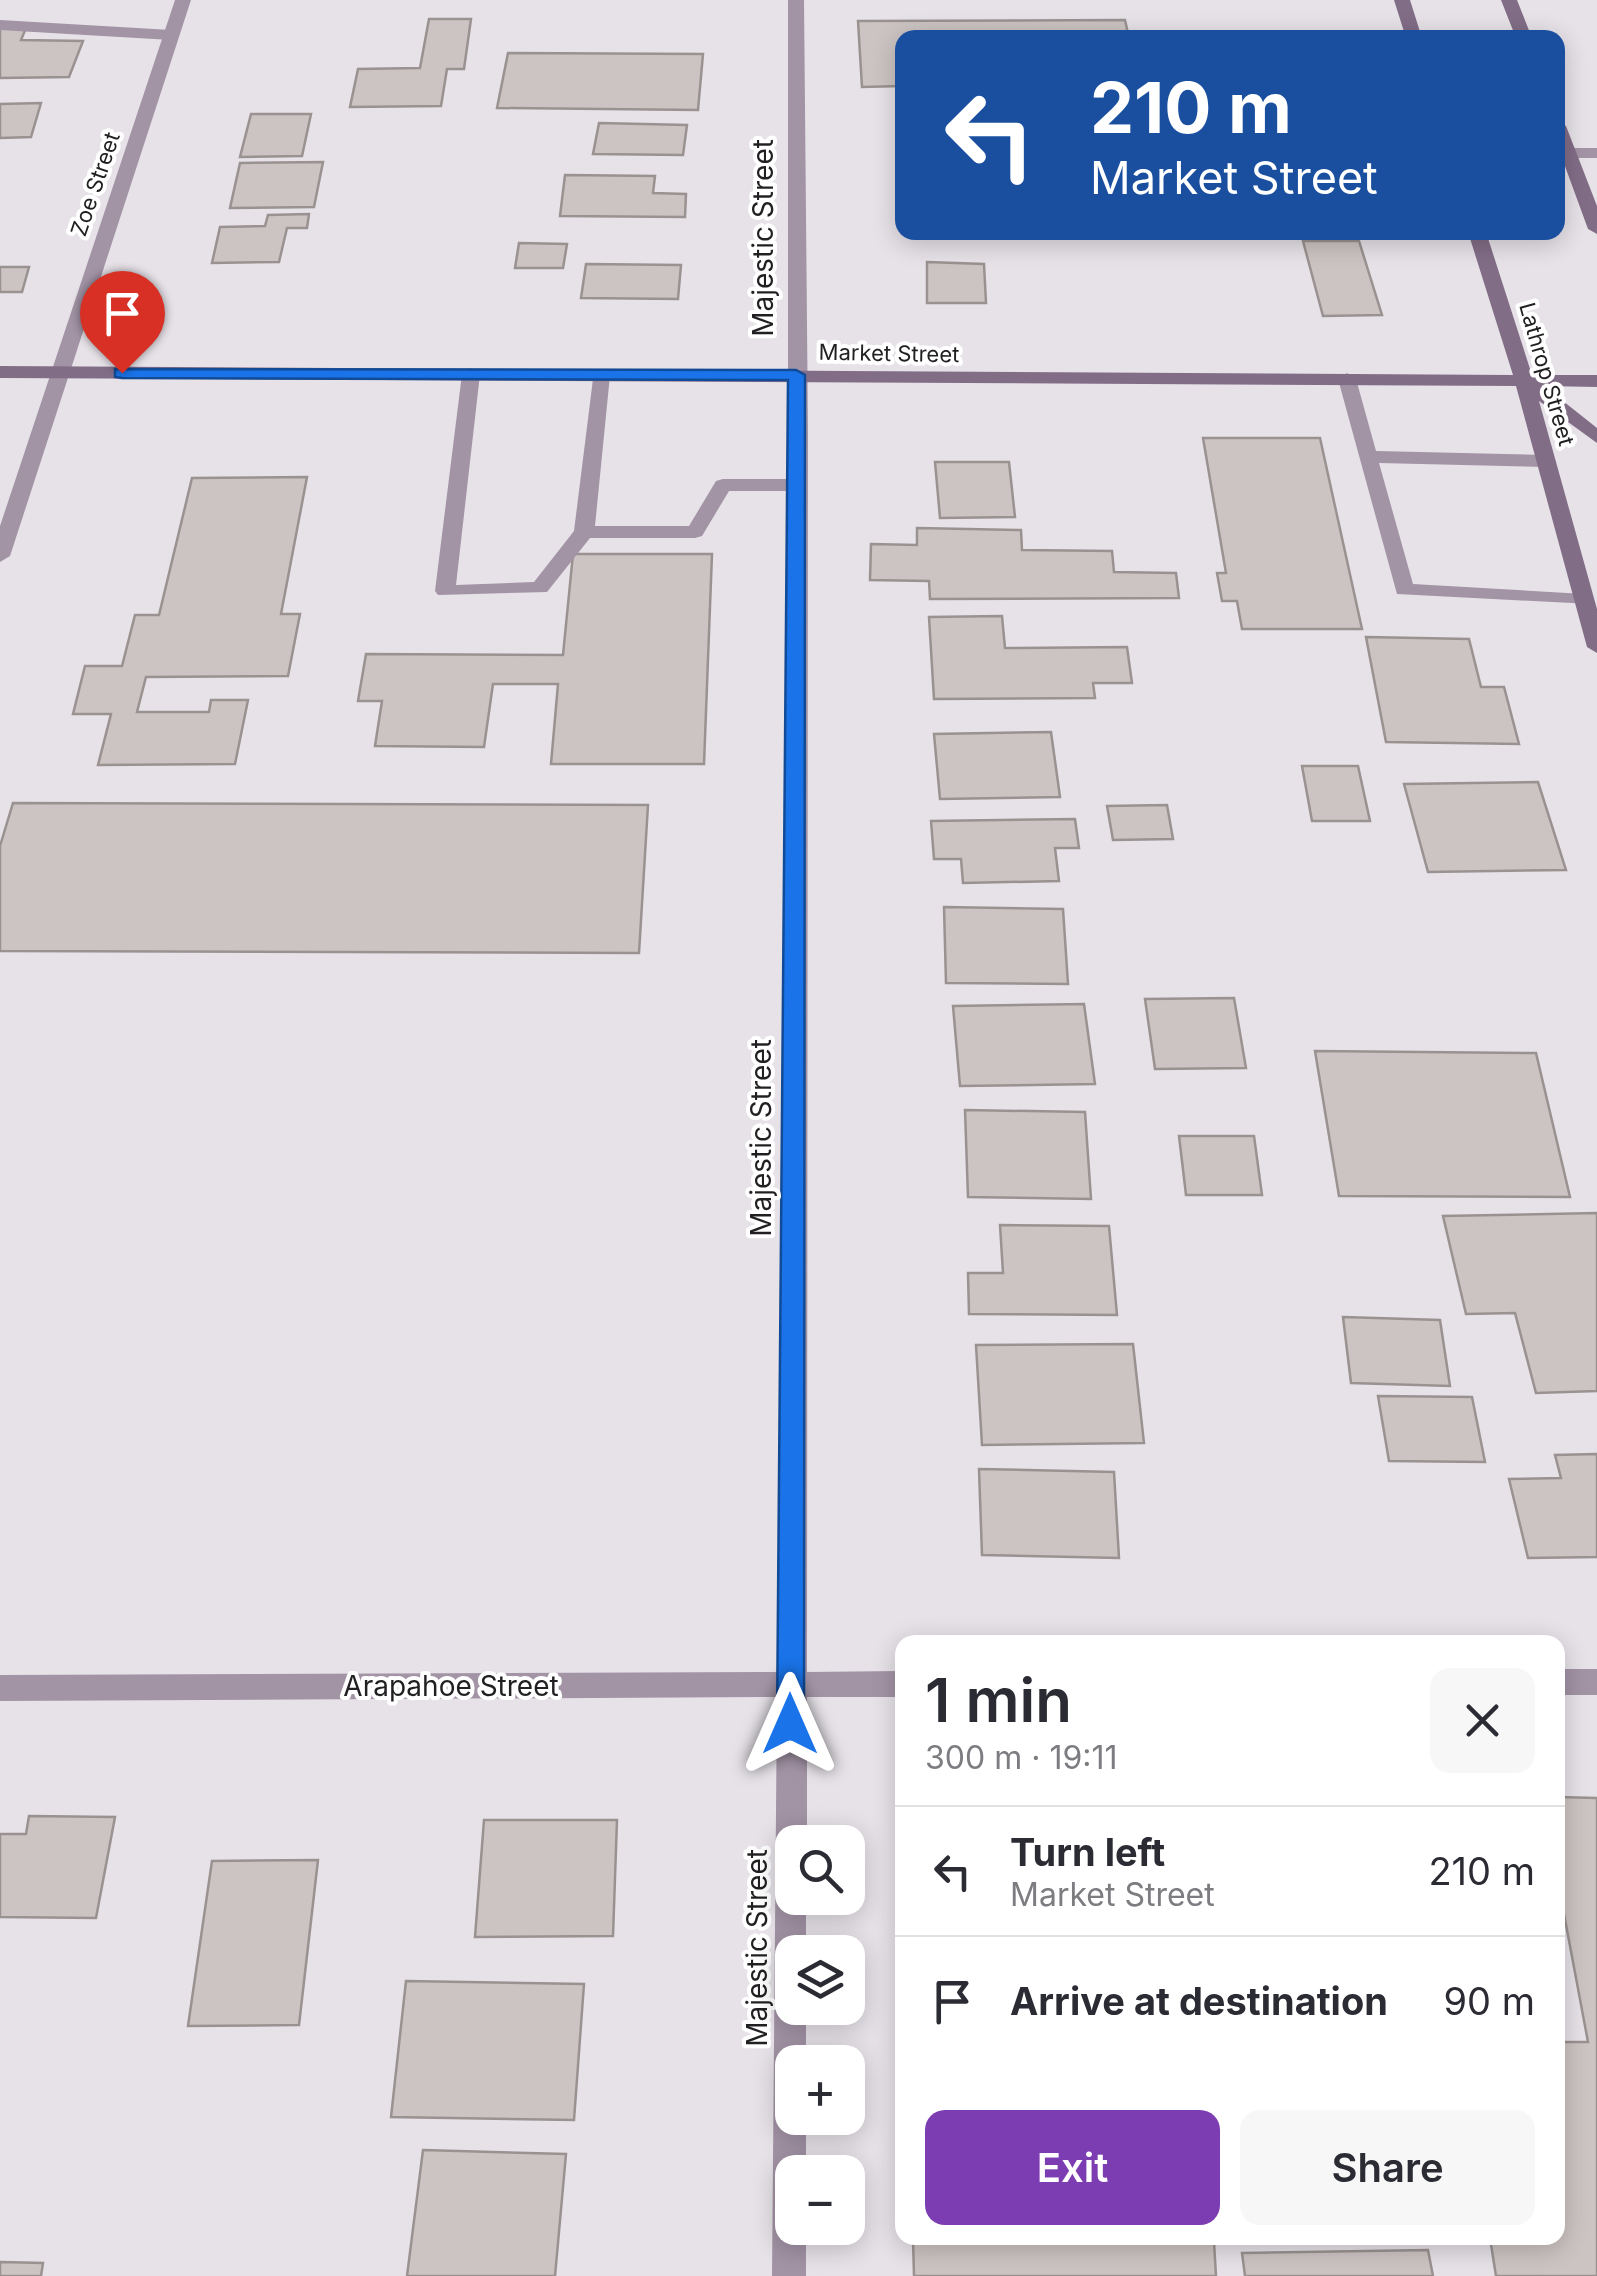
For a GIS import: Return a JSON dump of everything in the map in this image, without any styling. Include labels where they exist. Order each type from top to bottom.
[{"type":"street","name":"Zoe Street","points":[[0,556],[184,0]]},
{"type":"street","name":"Majestic Street","points":[[788,2276],[796,0]]},
{"type":"street","points":[[1402,0],[1411,30]]},
{"type":"street","points":[[1509,0],[1521,30]]},
{"type":"street","points":[[0,25],[172,35]]},
{"type":"street","points":[[1565,145],[1597,228]]},
{"type":"street","points":[[1568,153],[1597,152]]},
{"type":"street","name":"Lathrop Street","points":[[1480,240],[1524,380],[1597,648]]},
{"type":"street","name":"Market Street","points":[[0,372],[1597,381]]},
{"type":"street","points":[[471,374],[444,591],[540,588],[584,532],[601,375]]},
{"type":"street","points":[[1346,379],[1404,590],[1584,600]]},
{"type":"street","points":[[1524,380],[1597,437]]},
{"type":"street","points":[[1368,457],[1546,461]]},
{"type":"street","points":[[584,532],[695,532],[723,485],[797,486]]},
{"type":"street","points":[[1565,1682],[1597,1682]]},
{"type":"street","name":"Arapahoe Street","points":[[0,1688],[895,1684]]},
{"type":"building","points":[[429,19],[471,19],[464,69],[447,69],[441,106],[350,107],[358,69],[420,68]]},
{"type":"building","points":[[1125,20],[1127,30],[895,30],[895,86],[862,87],[858,21]]},
{"type":"building","points":[[0,28],[26,28],[21,40],[83,41],[69,77],[0,78]]},
{"type":"building","points":[[508,53],[703,54],[698,110],[497,108]]},
{"type":"building","points":[[41,103],[31,137],[0,138],[0,104]]},
{"type":"building","points":[[251,114],[311,114],[302,156],[240,157]]},
{"type":"building","points":[[599,123],[687,125],[683,155],[593,154]]},
{"type":"building","points":[[323,162],[314,207],[230,208],[240,163]]},
{"type":"building","points":[[565,175],[655,176],[653,193],[686,194],[685,217],[560,216]]},
{"type":"building","points":[[309,214],[307,228],[287,228],[279,262],[212,263],[220,227],[265,226],[268,215]]},
{"type":"building","points":[[1303,241],[1359,241],[1382,315],[1323,316]]},
{"type":"building","points":[[519,243],[567,244],[563,268],[515,268]]},
{"type":"building","points":[[927,262],[984,264],[986,303],[927,303]]},
{"type":"building","points":[[586,264],[681,265],[678,299],[581,298]]},
{"type":"building","points":[[0,267],[29,267],[22,292],[0,292]]},
{"type":"building","points":[[1203,438],[1320,438],[1362,629],[1242,629],[1237,601],[1222,601],[1217,573],[1226,573]]},
{"type":"building","points":[[935,462],[1009,462],[1015,517],[940,518]]},
{"type":"building","points":[[307,477],[281,614],[300,614],[288,676],[146,677],[137,712],[209,712],[211,700],[248,700],[235,764],[98,765],[111,714],[73,714],[85,666],[122,666],[135,615],[159,615],[192,478]]},
{"type":"building","points":[[917,528],[1021,530],[1022,550],[1112,551],[1114,572],[1176,573],[1179,598],[930,599],[929,581],[870,580],[871,544],[917,545]]},
{"type":"building","points":[[573,554],[712,554],[704,764],[551,764],[558,684],[493,684],[484,747],[375,746],[382,701],[358,701],[366,654],[563,655]]},
{"type":"building","points":[[1002,616],[1005,648],[1127,647],[1132,683],[1093,683],[1095,698],[934,699],[929,617]]},
{"type":"building","points":[[1366,637],[1469,639],[1481,687],[1504,687],[1519,744],[1386,742]]},
{"type":"building","points":[[1051,732],[1060,797],[940,799],[934,734]]},
{"type":"building","points":[[1302,766],[1358,766],[1370,821],[1312,821]]},
{"type":"building","points":[[1538,782],[1566,870],[1428,872],[1404,784]]},
{"type":"building","points":[[13,803],[648,805],[639,953],[0,951],[0,846]]},
{"type":"building","points":[[1167,805],[1173,839],[1113,840],[1107,806]]},
{"type":"building","points":[[1075,819],[1079,848],[1055,848],[1059,881],[963,883],[961,859],[934,859],[931,821]]},
{"type":"building","points":[[944,907],[1063,909],[1068,984],[946,983]]},
{"type":"building","points":[[1234,998],[1246,1068],[1155,1069],[1145,999]]},
{"type":"building","points":[[1084,1004],[1095,1084],[960,1086],[953,1006]]},
{"type":"building","points":[[1315,1051],[1536,1053],[1570,1197],[1339,1196]]},
{"type":"building","points":[[965,1110],[1085,1112],[1091,1199],[968,1197]]},
{"type":"building","points":[[1179,1136],[1254,1136],[1262,1195],[1186,1195]]},
{"type":"building","points":[[1597,1213],[1597,1391],[1536,1393],[1515,1313],[1466,1314],[1443,1216]]},
{"type":"building","points":[[1000,1225],[1109,1226],[1117,1315],[969,1314],[968,1273],[1003,1273]]},
{"type":"building","points":[[1343,1317],[1440,1320],[1450,1386],[1351,1383]]},
{"type":"building","points":[[1133,1344],[1144,1443],[982,1445],[976,1345]]},
{"type":"building","points":[[1378,1396],[1472,1397],[1485,1462],[1389,1461]]},
{"type":"building","points":[[1597,1454],[1597,1557],[1528,1558],[1509,1479],[1561,1478],[1555,1455]]},
{"type":"building","points":[[979,1469],[1114,1472],[1119,1558],[982,1555]]},
{"type":"building","points":[[1565,1797],[1597,1798],[1597,2276],[1496,2276],[1491,2245],[1565,2245],[1565,2042],[1588,2042],[1565,1919]]},
{"type":"building","points":[[29,1816],[115,1817],[96,1918],[0,1917],[0,1834],[26,1834]]},
{"type":"building","points":[[484,1820],[617,1820],[613,1936],[475,1937]]},
{"type":"building","points":[[318,1860],[299,2025],[188,2026],[212,1861]]},
{"type":"building","points":[[406,1981],[584,1984],[574,2120],[391,2117]]},
{"type":"building","points":[[423,2150],[566,2154],[555,2276],[407,2276]]},
{"type":"building","points":[[913,2245],[1214,2245],[1216,2276],[914,2276]]},
{"type":"building","points":[[1428,2250],[1433,2276],[1245,2276],[1242,2253]]},
{"type":"building","points":[[0,2262],[43,2263],[41,2276],[0,2276]]},
{"type":"route","points":[[122,373],[796,375],[790,1724]]}]
